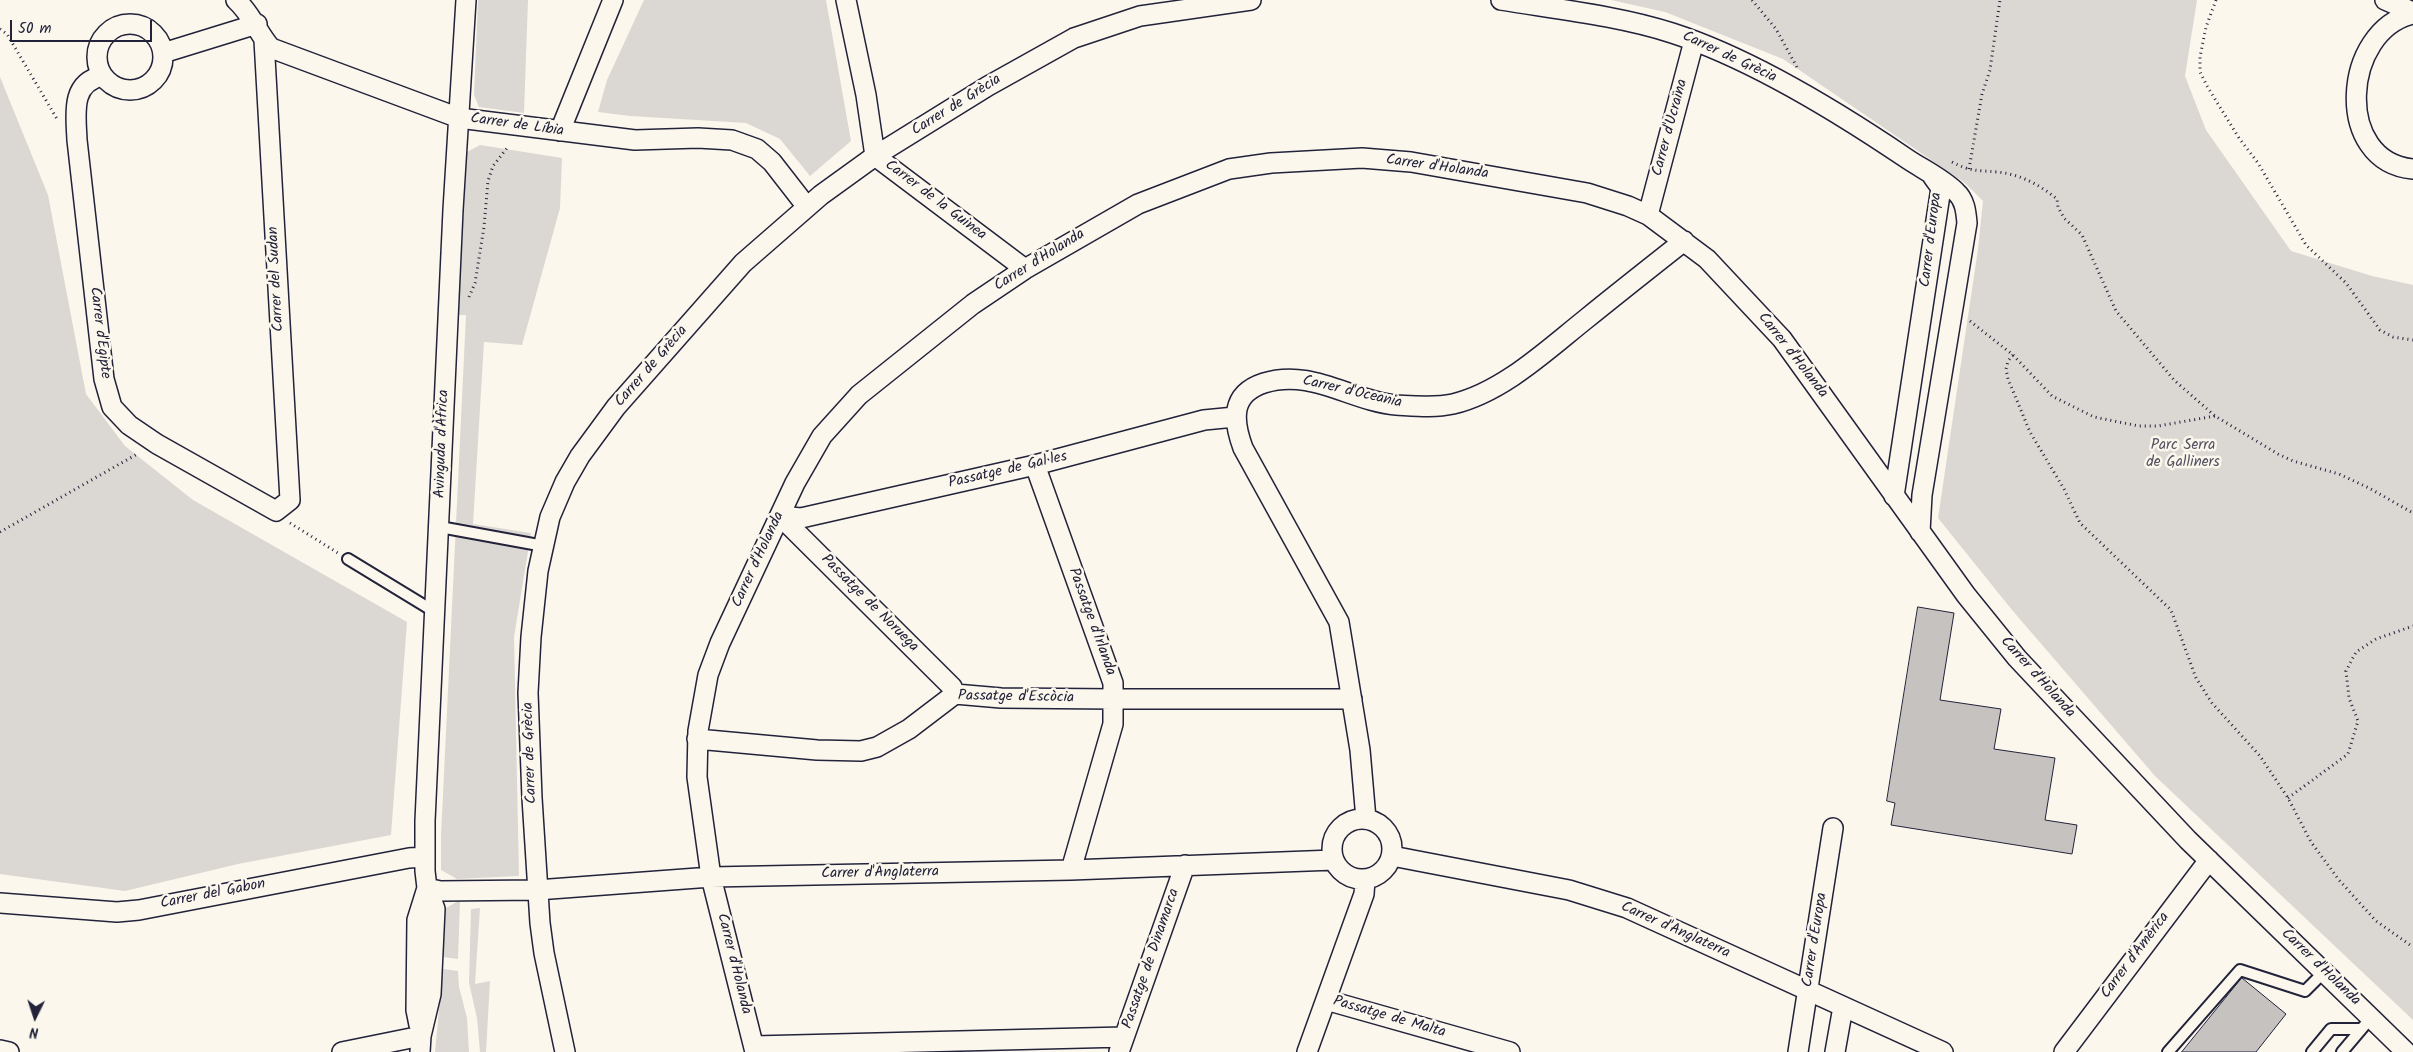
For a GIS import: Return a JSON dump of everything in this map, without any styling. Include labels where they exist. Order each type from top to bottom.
[{"type":"street","name":"Carrer de Líbia","points":[[236,0],[272,48],[458,118],[635,140],[698,138],[732,140],[758,149],[772,162],[807,207]]},
{"type":"street","name":"Avinguda d'Àfrica","points":[[420,1044],[416,1010],[417,920],[427,888],[424,857],[440,527],[441,457],[458,118],[466,0]]},
{"type":"street","points":[[560,131],[613,0]]},
{"type":"street","name":"Carrer de la Guinea","points":[[846,0],[866,95],[875,156],[1025,269]]},
{"type":"street","name":"Carrer de Grècia","points":[[565,1052],[544,953],[537,890],[528,693],[534,601],[550,517],[565,482],[580,456],[616,407],[743,263],[821,195],[875,156],[988,86],[1074,38],[1140,16],[1251,0]]},
{"type":"street","name":"Carrer de Grècia","points":[[1501,0],[1633,23],[1694,41],[1780,82],[1933,176]]},
{"type":"street","points":[[2386,0],[2413,13]]},
{"type":"street","points":[[2413,13],[2402,16],[2391,23],[2373,43],[2363,58],[2358,74],[2356,92],[2359,123],[2371,148],[2391,164],[2413,169]]},
{"type":"street","points":[[125,24],[138,25],[144,28],[159,41],[163,53],[162,66],[157,78],[147,86],[135,90],[122,90],[110,85],[102,76],[96,63],[97,50],[102,38],[112,29],[125,24]]},
{"type":"street","points":[[163,53],[260,32]]},
{"type":"street","name":"Carrer del Sudan","points":[[260,32],[290,500],[284,517]]},
{"type":"street","name":"Carrer d'Ucraïna","points":[[1648,215],[1694,41]]},
{"type":"street","name":"Carrer d'Egipte","points":[[102,76],[91,78],[83,86],[76,104],[78,149],[104,379],[112,407],[129,424],[157,444],[284,517]]},
{"type":"street","name":"Carrer d'Holanda","points":[[755,1049],[711,877],[697,777],[697,739],[706,684],[720,643],[795,483],[822,436],[859,396],[973,304],[1025,269],[1138,204],[1229,169],[1270,163],[1362,158],[1411,162],[1587,193],[1628,206],[1648,215],[1708,258],[1770,325],[1814,381],[1966,595],[2017,658],[2188,840],[2324,972],[2366,1023],[2406,1052]]},
{"type":"street","name":"Carrer d'Europa","points":[[1920,532],[1922,494],[1967,223],[1965,206],[1957,192],[1933,176]]},
{"type":"street","name":"Carrer d'Europa","points":[[1894,496],[1941,188],[1933,176]]},
{"type":"street","name":"Carrer d'Oceania","points":[[1235,417],[1238,403],[1248,392],[1262,383],[1278,380],[1316,381],[1391,404],[1432,406],[1453,404],[1470,398],[1530,364],[1684,241]]},
{"type":"street","points":[[1235,417],[1236,430],[1252,469],[1339,622],[1352,699],[1366,819]]},
{"type":"street","name":"Passatge de Gal·les","points":[[780,516],[801,518],[1035,465],[1204,420],[1235,417]]},
{"type":"street","name":"Passatge d'Irlanda","points":[[1035,465],[1113,683],[1113,724],[1071,870]]},
{"type":"street","name":"Passatge de Noruega","points":[[780,516],[952,687],[955,694]]},
{"type":"street","name":"Passatge d'Escòcia","points":[[697,739],[832,751],[861,751],[877,746],[909,729],[955,694],[1001,698],[1352,699]]},
{"type":"street","points":[[1366,819],[1376,822],[1390,836],[1392,856],[1383,872],[1364,880],[1346,875],[1334,860],[1332,848],[1334,836],[1342,826],[1353,820],[1366,819]]},
{"type":"street","name":"Carrer d'Europa","points":[[1798,1052],[1833,828]]},
{"type":"street","name":"Carrer d'Anglaterra","points":[[1392,856],[1597,897],[1627,908],[1944,1052]]},
{"type":"street","name":"Carrer del Gabon","points":[[0,904],[117,912],[409,858],[424,857]]},
{"type":"street","name":"Carrer d'Anglaterra","points":[[427,888],[440,891],[537,890],[711,877],[1071,870],[1334,860]]},
{"type":"street","name":"Carrer d'Amèrica","points":[[2064,1052],[2209,860]]},
{"type":"street","name":"Passatge de Dinamarca","points":[[1122,1044],[1185,865]]},
{"type":"street","points":[[1307,1052],[1364,894],[1364,880]]},
{"type":"street","name":"Passatge de Malta","points":[[1326,1000],[1510,1052]]},
{"type":"street","points":[[1835,1052],[1843,1007]]},
{"type":"street","points":[[342,1052],[420,1044]]},
{"type":"street","points":[[755,1049],[1122,1044]]},
{"type":"street","points":[[0,1050],[9,1052]]},
{"type":"lane","points":[[440,527],[544,546]]},
{"type":"lane","points":[[348,559],[435,612]]},
{"type":"lane","points":[[2168,1052],[2240,970],[2305,991],[2324,972]]},
{"type":"lane","points":[[2312,1052],[2332,1029],[2366,1023]]},
{"type":"lane","points":[[2342,1052],[2366,1023]]},
{"type":"path","points":[[1752,0],[1780,36],[1813,101]]},
{"type":"path","points":[[2000,0],[1990,70],[1982,94],[1968,169],[1978,172],[1998,172],[2037,182],[2057,199],[2058,207],[2064,218],[2082,235],[2116,311],[2174,380],[2215,416],[2278,454],[2293,461],[2339,474],[2369,488],[2413,513]]},
{"type":"path","points":[[2216,0],[2206,27],[2200,57],[2200,72],[2207,86],[2239,138],[2258,163],[2306,245],[2346,283],[2380,330],[2393,338],[2413,340]]},
{"type":"path","points":[[0,29],[6,34],[60,125]]},
{"type":"path","points":[[1952,312],[1971,322],[2013,355],[2052,396],[2094,417],[2139,426],[2158,426],[2215,416]]},
{"type":"path","points":[[2013,355],[2008,361],[2006,369],[2008,379],[2030,432],[2064,489],[2080,523],[2170,610],[2196,678],[2212,703],[2260,756],[2288,798],[2311,842],[2339,880],[2376,921],[2413,947]]},
{"type":"path","points":[[0,532],[157,444]]},
{"type":"path","points":[[284,517],[348,559]]},
{"type":"path","points":[[2288,798],[2348,754],[2358,721],[2349,698],[2346,671],[2356,652],[2376,639],[2413,626]]},
{"type":"green space","points":[[478,0],[528,0],[524,113],[479,107],[474,95]]},
{"type":"green space","points":[[644,0],[826,0],[851,141],[810,176],[780,139],[746,123],[630,116],[598,112],[607,80]]},
{"type":"green space","name":"Parc Serra de Galliners","points":[[1611,0],[2197,0],[2185,76],[2206,130],[2291,251],[2372,276],[2413,285],[2413,1020],[2155,776],[2012,610],[1938,518],[1978,249],[1983,201],[1965,183],[1783,59],[1665,12]]},
{"type":"green space","points":[[0,77],[48,195],[86,394],[125,446],[193,500],[407,622],[391,835],[238,864],[125,891],[0,874]]},
{"type":"green space","points":[[480,145],[562,158],[560,208],[522,345],[484,342],[473,524],[531,533],[514,637],[519,876],[457,879],[441,870],[441,836],[466,315],[458,315],[467,152]]},
{"type":"green space","points":[[460,900],[458,959],[443,957],[446,908]]},
{"type":"green space","points":[[480,908],[475,984],[490,981],[486,1052],[480,1052],[477,1018],[469,983],[471,909]]},
{"type":"green space","points":[[443,969],[458,971],[459,987],[467,1018],[469,1052],[435,1052]]},
{"type":"building","points":[[1918,607],[1954,613],[1940,700],[2001,709],[1994,749],[2055,758],[2045,820],[2077,825],[2072,854],[1891,825],[1895,803],[1887,801]]},
{"type":"building","points":[[2242,978],[2286,1014],[2256,1052],[2182,1052]]}]
